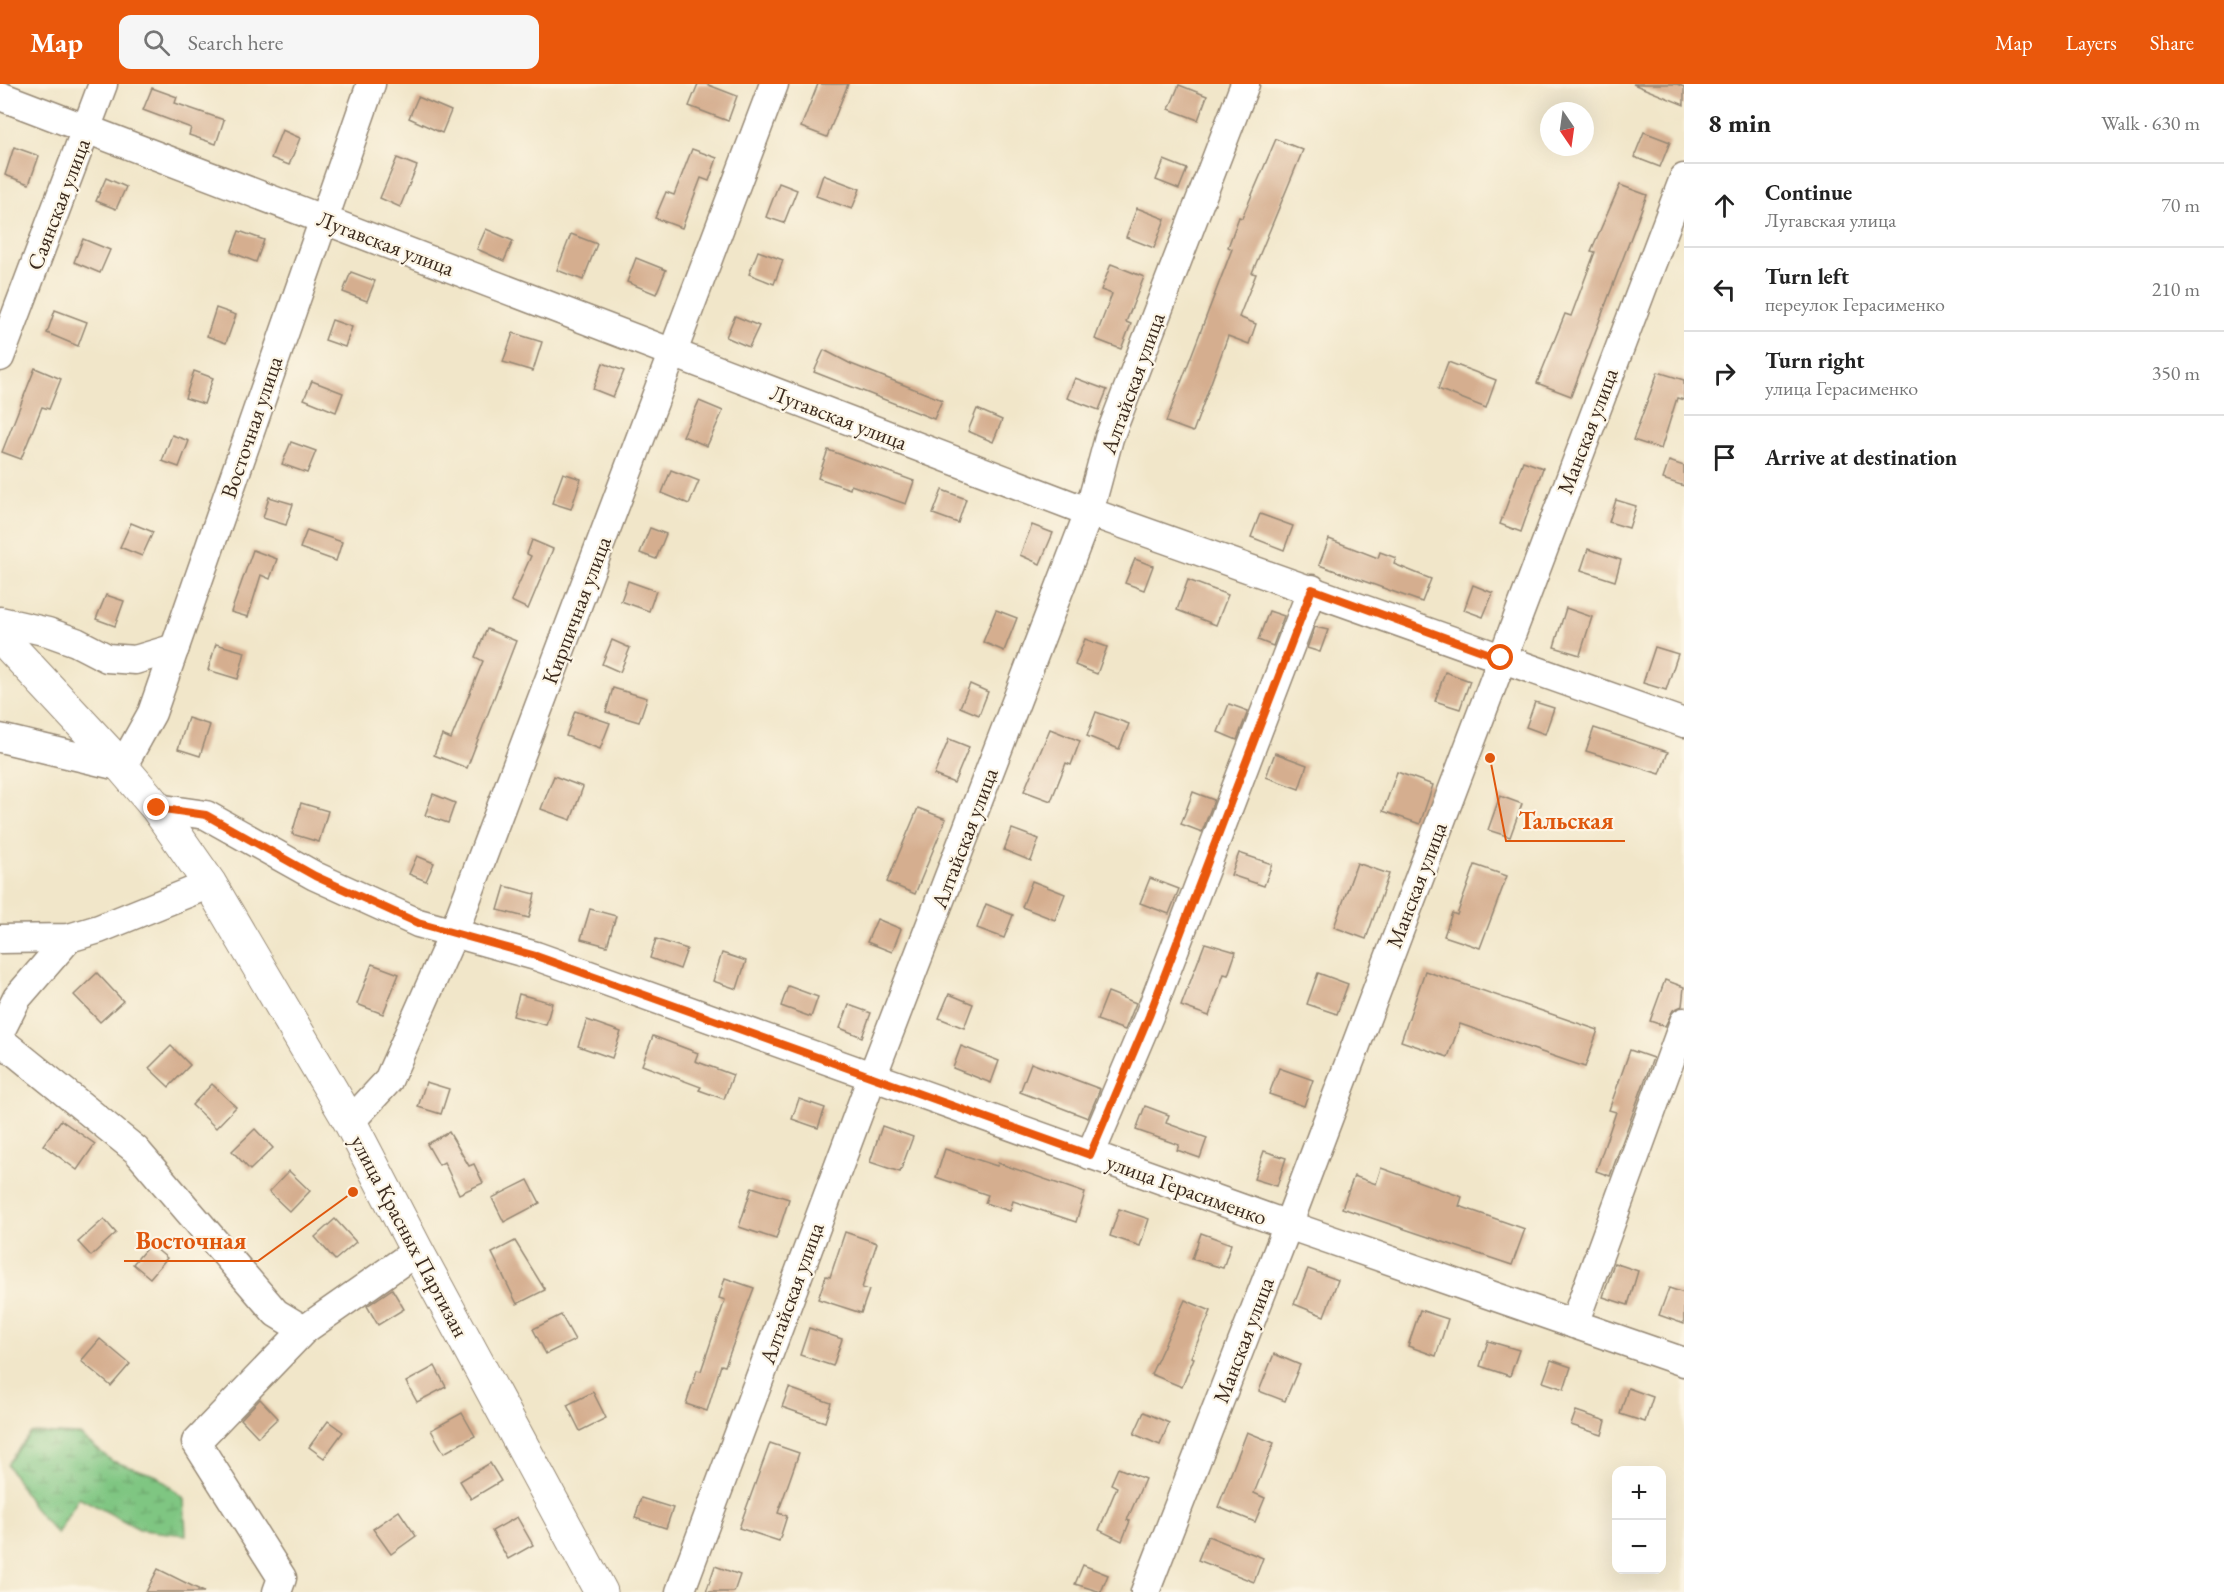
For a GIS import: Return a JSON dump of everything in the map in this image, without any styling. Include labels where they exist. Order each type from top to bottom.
[{"type":"main road","name":"улица Красных Партизан","points":[[0,636],[122,766],[157,808],[210,884],[350,1122],[601,1592]]},
{"type":"street","name":"Саянская улица","points":[[0,357],[103,84]]},
{"type":"street","name":"Восточная улица","points":[[122,766],[152,713],[371,84]]},
{"type":"street","name":"Кирпичная улица","points":[[350,1122],[388,1081],[454,932],[774,84]]},
{"type":"street","name":"Алтайская улица","points":[[680,1592],[872,1077],[1089,512],[1109,438],[1245,84]]},
{"type":"street","name":"Лугавская улица","points":[[0,96],[1089,512],[1312,589],[1684,723]]},
{"type":"street","name":"Манская улица","points":[[1145,1592],[1288,1225],[1684,178]]},
{"type":"street","points":[[1090,1155],[1149,1016],[1312,589]]},
{"type":"street","points":[[0,621],[48,632],[76,642],[107,658],[135,660],[175,648]]},
{"type":"street","points":[[0,738],[122,766]]},
{"type":"street","name":"улица Герасименко","points":[[157,808],[206,815],[315,876],[418,923],[536,956],[1090,1155],[1684,1362]]},
{"type":"street","points":[[0,939],[69,938],[99,929],[210,884]]},
{"type":"street","points":[[0,1032],[17,998],[69,938]]},
{"type":"street","points":[[1575,1324],[1684,1022]]},
{"type":"street","points":[[0,1040],[136,1150],[276,1313],[304,1330]]},
{"type":"street","points":[[277,1592],[282,1578],[196,1442],[304,1330],[417,1251]]},
{"type":"green space","points":[[31,1433],[80,1435],[112,1461],[157,1476],[184,1498],[186,1535],[141,1530],[79,1497],[57,1534],[33,1507],[7,1464]]},
{"type":"building","points":[[698,84],[706,84],[737,96],[728,121],[689,106]]},
{"type":"building","points":[[818,84],[848,84],[827,137],[801,127]]},
{"type":"building","points":[[1633,84],[1677,84],[1684,87],[1684,105]]},
{"type":"building","points":[[1179,85],[1207,96],[1198,120],[1169,109]]},
{"type":"building","points":[[152,88],[177,97],[175,103],[224,120],[216,144],[189,135],[191,128],[143,110]]},
{"type":"building","points":[[418,97],[451,111],[442,133],[409,118]]},
{"type":"building","points":[[282,130],[300,138],[289,165],[271,158]]},
{"type":"building","points":[[1644,132],[1670,142],[1660,167],[1634,157]]},
{"type":"building","points":[[1276,139],[1303,150],[1252,273],[1256,274],[1239,317],[1256,324],[1249,344],[1228,336],[1193,432],[1166,422],[1232,249],[1228,247],[1239,217],[1242,218]]},
{"type":"building","points":[[14,147],[39,156],[29,184],[5,175]]},
{"type":"building","points":[[692,149],[717,158],[709,181],[701,178],[682,228],[655,218],[666,192],[674,195]]},
{"type":"building","points":[[397,158],[417,166],[400,207],[380,198]]},
{"type":"building","points":[[1164,160],[1187,169],[1179,189],[1156,180]]},
{"type":"building","points":[[823,175],[860,189],[852,209],[816,196]]},
{"type":"building","points":[[106,178],[126,187],[116,209],[96,201]]},
{"type":"building","points":[[779,183],[797,190],[784,223],[766,217]]},
{"type":"building","points":[[1620,185],[1647,195],[1571,396],[1537,383],[1565,314],[1571,316],[1595,252],[1591,251]]},
{"type":"building","points":[[1137,208],[1165,219],[1154,248],[1126,237]]},
{"type":"building","points":[[486,229],[513,241],[504,261],[477,249]]},
{"type":"building","points":[[239,231],[264,240],[256,262],[231,252]]},
{"type":"building","points":[[571,234],[597,244],[583,280],[557,270]]},
{"type":"building","points":[[83,239],[110,250],[100,273],[74,262]]},
{"type":"building","points":[[758,251],[783,260],[774,284],[749,274]]},
{"type":"building","points":[[636,258],[666,270],[656,294],[627,282]]},
{"type":"building","points":[[1111,264],[1144,277],[1126,322],[1131,324],[1121,349],[1095,339],[1112,294],[1101,290]]},
{"type":"building","points":[[351,272],[375,281],[367,301],[343,292]]},
{"type":"building","points":[[216,308],[236,315],[226,343],[207,336]]},
{"type":"building","points":[[55,310],[87,322],[78,346],[47,333]]},
{"type":"building","points":[[735,316],[759,326],[749,347],[726,337]]},
{"type":"building","points":[[332,320],[352,327],[345,347],[325,340]]},
{"type":"building","points":[[513,333],[542,342],[533,371],[503,362]]},
{"type":"building","points":[[824,350],[851,364],[942,400],[934,419],[814,372]]},
{"type":"building","points":[[1448,362],[1496,380],[1486,408],[1438,389]]},
{"type":"building","points":[[603,363],[624,371],[613,397],[593,389]]},
{"type":"building","points":[[35,368],[61,379],[49,409],[42,407],[21,459],[2,452]]},
{"type":"building","points":[[194,371],[213,378],[204,404],[185,398]]},
{"type":"building","points":[[1658,372],[1684,380],[1684,400],[1677,398],[1661,449],[1633,440]]},
{"type":"building","points":[[1075,378],[1107,390],[1099,410],[1067,398]]},
{"type":"building","points":[[312,381],[343,393],[336,412],[304,399]]},
{"type":"building","points":[[699,401],[723,411],[707,446],[683,436]]},
{"type":"building","points":[[977,409],[1002,420],[993,442],[968,431]]},
{"type":"building","points":[[172,435],[189,441],[179,467],[162,461]]},
{"type":"building","points":[[291,442],[316,451],[307,473],[282,464]]},
{"type":"building","points":[[828,450],[914,481],[906,504],[851,485],[850,489],[818,478]]},
{"type":"building","points":[[1523,461],[1543,468],[1521,532],[1500,524]]},
{"type":"building","points":[[1669,461],[1684,466],[1684,486],[1663,479]]},
{"type":"building","points":[[671,470],[699,481],[689,504],[662,493]]},
{"type":"building","points":[[563,473],[581,479],[571,509],[552,503]]},
{"type":"building","points":[[942,490],[966,499],[958,523],[933,514]]},
{"type":"building","points":[[269,497],[293,504],[286,525],[263,518]]},
{"type":"building","points":[[1616,500],[1636,506],[1629,528],[1609,522]]},
{"type":"building","points":[[1260,514],[1293,526],[1284,550],[1251,537]]},
{"type":"building","points":[[131,523],[153,532],[142,556],[120,547]]},
{"type":"building","points":[[1032,525],[1053,533],[1040,564],[1020,555]]},
{"type":"building","points":[[650,528],[666,534],[656,559],[640,553]]},
{"type":"building","points":[[307,530],[342,542],[336,561],[300,548]]},
{"type":"building","points":[[1329,539],[1378,558],[1380,552],[1396,558],[1394,564],[1431,579],[1422,602],[1319,565]]},
{"type":"building","points":[[532,540],[553,549],[528,609],[511,601],[531,556],[527,554]]},
{"type":"building","points":[[1588,549],[1621,560],[1615,581],[1581,570]]},
{"type":"building","points":[[253,550],[277,559],[270,579],[261,575],[248,617],[231,612]]},
{"type":"building","points":[[1135,559],[1153,566],[1144,590],[1125,583]]},
{"type":"building","points":[[1188,580],[1228,595],[1216,625],[1177,610]]},
{"type":"building","points":[[628,581],[656,591],[649,611],[621,601]]},
{"type":"building","points":[[1473,585],[1493,593],[1483,617],[1464,610]]},
{"type":"building","points":[[106,595],[124,601],[115,626],[96,619]]},
{"type":"building","points":[[1566,608],[1592,617],[1580,655],[1554,647]]},
{"type":"building","points":[[996,610],[1017,618],[1004,651],[983,642]]},
{"type":"building","points":[[1269,611],[1284,616],[1273,646],[1258,640]]},
{"type":"building","points":[[1315,627],[1328,630],[1320,652],[1307,648]]},
{"type":"building","points":[[487,629],[516,641],[467,768],[434,755],[442,735],[451,739],[483,661],[475,657]]},
{"type":"building","points":[[1085,639],[1107,647],[1097,674],[1075,665]]},
{"type":"building","points":[[612,640],[630,648],[620,672],[602,664]]},
{"type":"building","points":[[216,644],[245,652],[238,679],[208,670]]},
{"type":"building","points":[[1655,647],[1678,654],[1666,690],[1643,683]]},
{"type":"building","points":[[1445,672],[1470,681],[1460,709],[1435,701]]},
{"type":"building","points":[[970,684],[988,692],[979,715],[960,707]]},
{"type":"building","points":[[613,688],[647,698],[639,722],[606,712]]},
{"type":"building","points":[[1535,702],[1554,708],[1545,734],[1526,727]]},
{"type":"building","points":[[1229,704],[1248,711],[1237,740],[1218,732]]},
{"type":"building","points":[[575,711],[610,723],[600,749],[566,736]]},
{"type":"building","points":[[1096,712],[1129,724],[1119,749],[1087,736]]},
{"type":"building","points":[[188,718],[210,725],[200,756],[178,749]]},
{"type":"building","points":[[1594,728],[1668,752],[1660,774],[1586,751]]},
{"type":"building","points":[[1050,729],[1080,741],[1071,765],[1066,763],[1051,801],[1024,791]]},
{"type":"building","points":[[949,739],[969,747],[954,783],[934,775]]},
{"type":"building","points":[[1275,753],[1307,765],[1299,789],[1266,777]]},
{"type":"building","points":[[1397,772],[1433,785],[1420,824],[1383,811]]},
{"type":"building","points":[[554,776],[583,787],[571,820],[541,809]]},
{"type":"building","points":[[1193,792],[1214,800],[1202,832],[1181,824]]},
{"type":"building","points":[[433,794],[455,803],[448,823],[425,815]]},
{"type":"building","points":[[1500,796],[1522,804],[1510,837],[1488,830]]},
{"type":"building","points":[[301,803],[328,811],[319,842],[292,834]]},
{"type":"building","points":[[918,808],[946,819],[915,894],[887,882]]},
{"type":"building","points":[[1012,829],[1039,839],[1031,861],[1004,850]]},
{"type":"building","points":[[1239,853],[1272,864],[1264,886],[1231,875]]},
{"type":"building","points":[[417,856],[434,863],[426,881],[409,874]]},
{"type":"building","points":[[1357,863],[1389,874],[1366,939],[1334,927]]},
{"type":"building","points":[[1475,865],[1507,876],[1480,948],[1444,936],[1452,913],[1457,915]]},
{"type":"building","points":[[1150,878],[1179,889],[1169,914],[1140,903]]},
{"type":"building","points":[[1032,881],[1065,894],[1055,920],[1022,907]]},
{"type":"building","points":[[505,886],[535,894],[529,918],[498,910]]},
{"type":"building","points":[[986,904],[1013,915],[1004,938],[977,928]]},
{"type":"building","points":[[590,909],[616,916],[607,946],[581,939]]},
{"type":"building","points":[[877,919],[901,929],[892,952],[867,942]]},
{"type":"building","points":[[656,939],[687,949],[680,969],[650,958]]},
{"type":"building","points":[[1205,943],[1236,952],[1228,975],[1224,974],[1209,1016],[1181,1006]]},
{"type":"building","points":[[722,953],[746,961],[737,989],[713,981]]},
{"type":"building","points":[[372,964],[399,974],[383,1014],[357,1004]]},
{"type":"building","points":[[1425,971],[1598,1030],[1585,1067],[1460,1024],[1448,1057],[1401,1041]]},
{"type":"building","points":[[97,973],[123,1001],[100,1022],[74,995]]},
{"type":"building","points":[[1318,973],[1348,984],[1337,1014],[1307,1004]]},
{"type":"building","points":[[1665,980],[1684,987],[1682,1006],[1673,1010],[1665,1026],[1650,1021]]},
{"type":"building","points":[[788,986],[818,997],[811,1017],[781,1006]]},
{"type":"building","points":[[1108,992],[1136,1003],[1125,1030],[1097,1020]]},
{"type":"building","points":[[519,994],[552,1003],[546,1025],[513,1016]]},
{"type":"building","points":[[949,994],[973,1004],[964,1028],[939,1018]]},
{"type":"building","points":[[849,1005],[871,1013],[862,1037],[840,1028]]},
{"type":"building","points":[[587,1020],[621,1032],[612,1058],[578,1046]]},
{"type":"building","points":[[653,1036],[698,1053],[695,1061],[733,1075],[724,1099],[699,1090],[701,1087],[642,1065]]},
{"type":"building","points":[[171,1046],[190,1065],[169,1087],[149,1068]]},
{"type":"building","points":[[961,1046],[999,1061],[991,1083],[953,1068]]},
{"type":"building","points":[[1630,1050],[1653,1058],[1610,1176],[1596,1171],[1616,1112],[1609,1110]]},
{"type":"building","points":[[1031,1063],[1100,1089],[1088,1118],[1020,1092]]},
{"type":"building","points":[[1279,1068],[1313,1080],[1304,1106],[1269,1094]]},
{"type":"building","points":[[426,1082],[449,1089],[441,1114],[418,1107]]},
{"type":"building","points":[[212,1084],[236,1107],[216,1128],[192,1105]]},
{"type":"building","points":[[799,1099],[825,1108],[818,1128],[792,1119]]},
{"type":"building","points":[[1145,1106],[1169,1115],[1166,1123],[1207,1138],[1200,1158],[1177,1150],[1179,1145],[1136,1130]]},
{"type":"building","points":[[61,1120],[95,1144],[77,1170],[43,1145]]},
{"type":"building","points":[[882,1126],[913,1137],[900,1172],[870,1162]]},
{"type":"building","points":[[255,1129],[273,1148],[250,1170],[232,1151]]},
{"type":"building","points":[[449,1132],[469,1166],[474,1164],[483,1183],[459,1194],[444,1162],[439,1165],[427,1144]]},
{"type":"building","points":[[945,1149],[997,1166],[998,1163],[1085,1193],[1076,1222],[1013,1201],[1010,1211],[985,1203],[988,1195],[936,1177]]},
{"type":"building","points":[[1264,1151],[1286,1158],[1277,1186],[1254,1179]]},
{"type":"building","points":[[1381,1168],[1462,1197],[1459,1206],[1525,1229],[1512,1265],[1342,1208],[1354,1176],[1376,1184]]},
{"type":"building","points":[[289,1171],[310,1191],[290,1212],[269,1192]]},
{"type":"building","points":[[528,1180],[540,1203],[504,1222],[492,1198]]},
{"type":"building","points":[[752,1187],[789,1199],[776,1239],[739,1227]]},
{"type":"building","points":[[1119,1209],[1149,1219],[1140,1246],[1110,1236]]},
{"type":"building","points":[[104,1219],[116,1233],[91,1256],[78,1242]]},
{"type":"building","points":[[335,1219],[356,1242],[335,1260],[315,1237]]},
{"type":"building","points":[[845,1232],[877,1243],[862,1288],[869,1290],[861,1313],[818,1299],[826,1276],[830,1277]]},
{"type":"building","points":[[1201,1233],[1231,1244],[1223,1268],[1192,1259]]},
{"type":"building","points":[[515,1241],[545,1290],[517,1304],[492,1253]]},
{"type":"building","points":[[150,1244],[167,1258],[150,1278],[133,1264]]},
{"type":"building","points":[[1614,1263],[1638,1271],[1628,1305],[1603,1297]]},
{"type":"building","points":[[1308,1269],[1338,1280],[1324,1316],[1294,1304]]},
{"type":"building","points":[[725,1278],[754,1288],[725,1366],[721,1365],[707,1411],[686,1404],[697,1370],[701,1371],[725,1300],[719,1298]]},
{"type":"building","points":[[1669,1288],[1684,1293],[1684,1324],[1659,1315]]},
{"type":"building","points":[[392,1289],[404,1309],[378,1325],[367,1306]]},
{"type":"building","points":[[1185,1300],[1211,1311],[1191,1357],[1194,1358],[1182,1387],[1151,1374]]},
{"type":"building","points":[[1420,1310],[1448,1319],[1436,1356],[1408,1346]]},
{"type":"building","points":[[561,1315],[575,1340],[546,1354],[533,1329]]},
{"type":"building","points":[[809,1328],[842,1339],[833,1366],[800,1355]]},
{"type":"building","points":[[100,1339],[130,1364],[111,1386],[81,1361]]},
{"type":"building","points":[[1488,1341],[1519,1350],[1510,1376],[1480,1366]]},
{"type":"building","points":[[1274,1354],[1300,1365],[1285,1401],[1259,1391]]},
{"type":"building","points":[[1551,1360],[1571,1367],[1564,1389],[1543,1382]]},
{"type":"building","points":[[435,1366],[446,1387],[417,1402],[406,1382]]},
{"type":"building","points":[[789,1388],[831,1403],[825,1422],[782,1407]]},
{"type":"building","points":[[1628,1388],[1653,1397],[1645,1422],[1620,1414]]},
{"type":"building","points":[[593,1392],[606,1418],[580,1431],[567,1405]]},
{"type":"building","points":[[260,1399],[278,1418],[258,1437],[241,1419]]},
{"type":"building","points":[[1576,1411],[1606,1421],[1602,1435],[1571,1425]]},
{"type":"building","points":[[1144,1412],[1169,1423],[1160,1445],[1134,1434]]},
{"type":"building","points":[[462,1413],[475,1436],[444,1453],[431,1430]]},
{"type":"building","points":[[328,1421],[343,1432],[324,1458],[309,1447]]},
{"type":"building","points":[[1247,1432],[1274,1443],[1254,1493],[1265,1498],[1255,1522],[1218,1507]]},
{"type":"building","points":[[770,1443],[799,1453],[778,1513],[787,1516],[779,1541],[739,1528]]},
{"type":"building","points":[[490,1463],[501,1481],[471,1499],[460,1481]]},
{"type":"building","points":[[1118,1468],[1145,1479],[1127,1520],[1130,1521],[1122,1541],[1099,1530],[1117,1487],[1111,1484]]},
{"type":"building","points":[[641,1498],[673,1508],[666,1528],[635,1518]]},
{"type":"building","points":[[399,1511],[416,1536],[391,1554],[373,1529]]},
{"type":"building","points":[[517,1517],[533,1545],[508,1559],[492,1531]]},
{"type":"building","points":[[1208,1536],[1263,1558],[1254,1582],[1198,1560]]},
{"type":"building","points":[[1083,1565],[1108,1575],[1101,1592],[1075,1584]]},
{"type":"building","points":[[715,1566],[740,1575],[734,1592],[706,1592]]},
{"type":"building","points":[[158,1569],[204,1592],[146,1592]]},
{"type":"place","name":"Тальская","points":[[1490,758]]},
{"type":"place","name":"Восточная","points":[[353,1192]]},
{"type":"route","points":[[157,808],[206,815],[315,876],[418,923],[536,956],[1090,1155],[1149,1016],[1312,589],[1501,658]]}]
